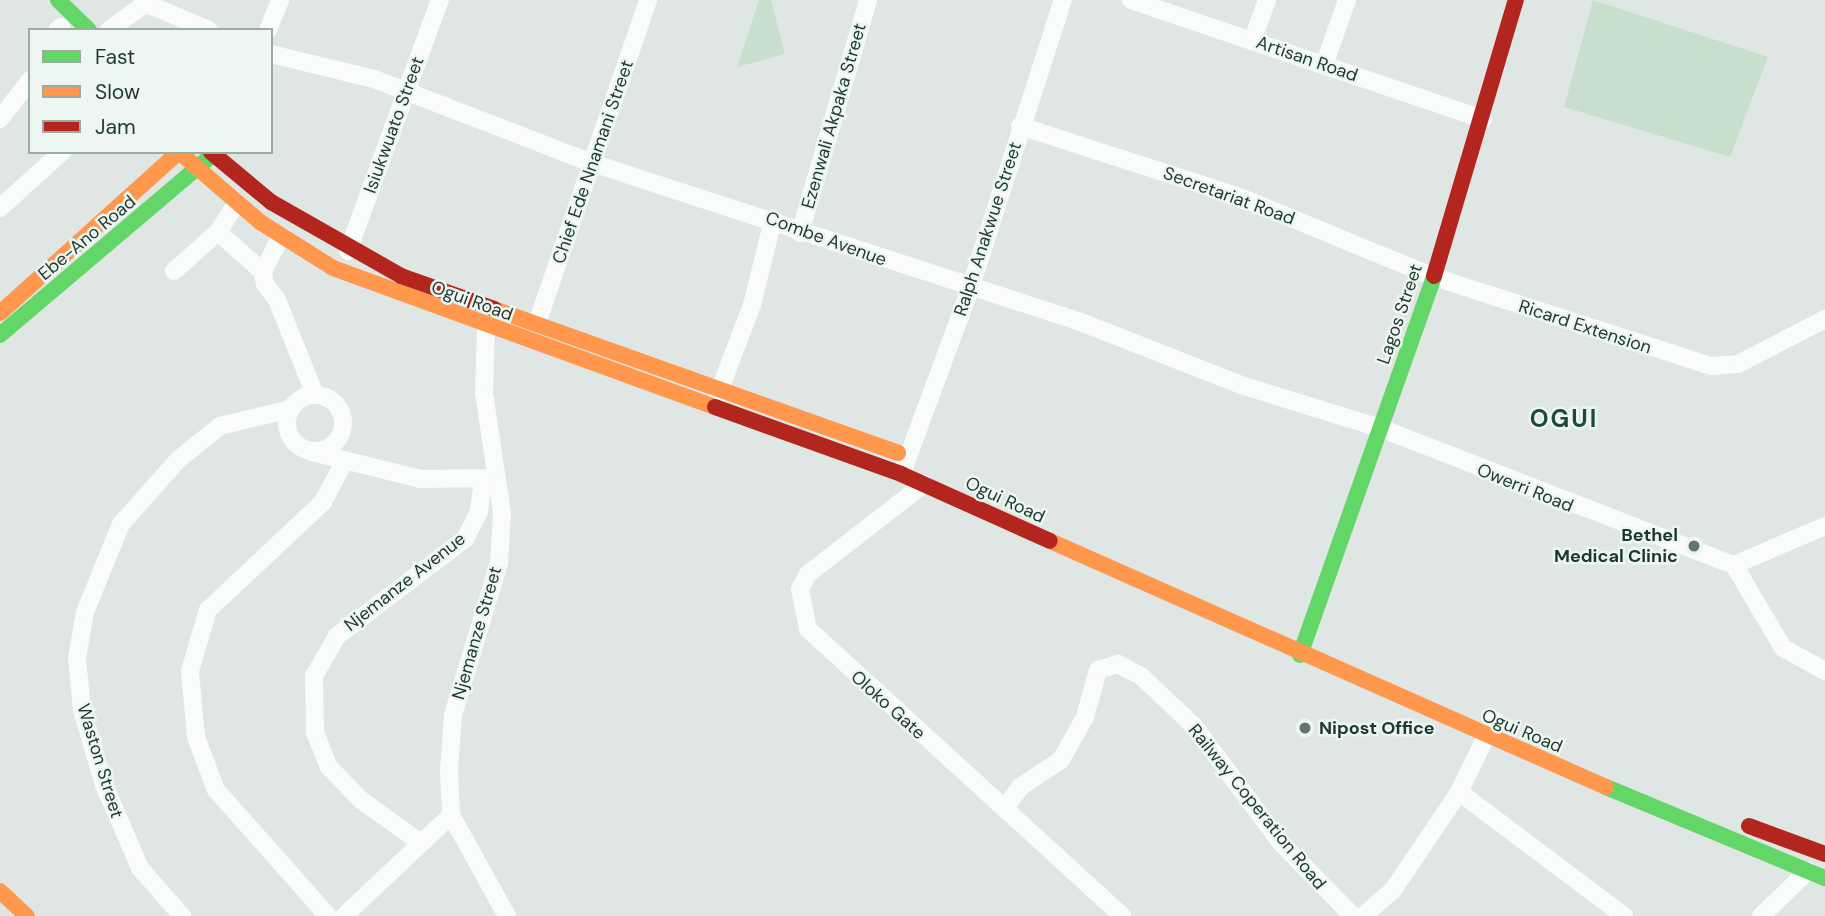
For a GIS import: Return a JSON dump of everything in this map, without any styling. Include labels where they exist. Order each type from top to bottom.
[{"type":"main road","points":[[36,0],[59,28]]},
{"type":"main road","points":[[58,0],[87,28]]},
{"type":"main road","name":"Lagos Street","points":[[1300,655],[1434,277],[1483,119],[1516,0]]},
{"type":"main road","name":"Ebe-Ano Road","points":[[0,313],[177,154]]},
{"type":"main road","name":"Ogui Road","points":[[181,154],[236,204],[333,268],[486,327],[901,474],[1485,736],[1825,878]]},
{"type":"main road","name":"Ebe-Ano Road","points":[[0,335],[198,170],[211,154]]},
{"type":"main road","name":"Ogui Road","points":[[213,154],[271,202],[348,251],[537,323],[910,458],[1494,720],[1825,854]]},
{"type":"main road","points":[[0,891],[27,916]]},
{"type":"street","points":[[269,28],[280,0]]},
{"type":"street","name":"Isiukwuato Street","points":[[348,251],[440,0]]},
{"type":"street","name":"Chief Ede Nnamani Street","points":[[537,323],[648,0]]},
{"type":"street","name":"Ezenwali Akpaka Street","points":[[800,233],[868,0]]},
{"type":"street","name":"Ralph Anakwue Street","points":[[901,474],[910,458],[971,286],[1020,126],[1063,0]]},
{"type":"street","name":"Artisan Road","points":[[1131,0],[1483,119]]},
{"type":"street","points":[[1252,41],[1267,0]]},
{"type":"street","points":[[1324,65],[1347,0]]},
{"type":"street","points":[[112,28],[149,2],[205,28]]},
{"type":"street","name":"Combe Avenue","points":[[273,55],[407,90],[592,163],[773,220],[800,233],[971,286],[1241,385],[1380,428]]},
{"type":"street","points":[[0,119],[28,83]]},
{"type":"street","name":"Secretariat Road","points":[[1020,126],[1227,192],[1434,277]]},
{"type":"street","points":[[0,208],[60,154]]},
{"type":"street","points":[[174,271],[218,232],[236,204]]},
{"type":"street","points":[[713,407],[773,220]]},
{"type":"street","points":[[218,232],[263,272],[302,401],[290,436],[312,452],[420,480],[491,478]]},
{"type":"street","points":[[263,272],[281,236]]},
{"type":"street","name":"Ricard Extension","points":[[1434,277],[1711,366],[1738,364],[1825,319]]},
{"type":"street","name":"Njemanze Street","points":[[451,815],[453,715],[499,563],[484,393],[486,327]]},
{"type":"street","points":[[302,401],[338,406],[344,427],[345,460],[323,502],[208,610],[190,671],[196,737],[216,790],[328,916]]},
{"type":"street","name":"Waston Street","points":[[182,916],[140,868],[121,831],[82,710],[77,658],[102,566],[142,495],[220,426],[302,401]]},
{"type":"street","points":[[312,452],[333,446],[344,427]]},
{"type":"street","name":"Owerri Road","points":[[1380,428],[1734,565]]},
{"type":"street","name":"Njemanze Avenue","points":[[421,843],[360,800],[329,767],[312,712],[314,676],[337,636],[465,539],[491,478]]},
{"type":"street","name":"Oloko Gate","points":[[923,484],[808,574],[800,589],[802,610],[813,637],[1122,916]]},
{"type":"street","points":[[1825,526],[1734,565],[1783,648],[1825,671]]},
{"type":"street","name":"Railway Coperation Road","points":[[1005,808],[1020,787],[1060,760],[1084,717],[1098,670],[1118,663],[1142,677],[1194,726],[1297,862],[1353,916]]},
{"type":"street","points":[[1363,916],[1393,890],[1459,792],[1494,720]]},
{"type":"street","points":[[1459,792],[1624,916]]},
{"type":"street","points":[[344,916],[451,815],[507,916]]},
{"type":"street","points":[[1761,916],[1808,871]]},
{"type":"green space","points":[[759,0],[771,0],[785,54],[737,67]]},
{"type":"green space","points":[[1593,0],[1768,57],[1730,157],[1564,107]]},
{"type":"traffic: fast","points":[[58,0],[87,28]]},
{"type":"traffic: fast","points":[[0,335],[210,157]]},
{"type":"traffic: fast","points":[[1300,655],[1434,276]]},
{"type":"traffic: fast","points":[[1606,787],[1825,878]]},
{"type":"traffic: slow","points":[[0,313],[177,154]]},
{"type":"traffic: slow","points":[[181,154],[260,222],[333,268],[715,407]]},
{"type":"traffic: slow","points":[[494,309],[898,453]]},
{"type":"traffic: slow","points":[[1050,541],[1606,787]]},
{"type":"traffic: slow","points":[[0,891],[27,916]]},
{"type":"traffic: jam","points":[[1434,276],[1516,0]]},
{"type":"traffic: jam","points":[[213,154],[271,202],[401,276],[494,309]]},
{"type":"traffic: jam","points":[[715,407],[901,474],[1050,541]]},
{"type":"traffic: jam","points":[[1749,826],[1825,854]]},
{"type":"place","name":"Bethel Medical Clinic","points":[[1694,546]]},
{"type":"place","name":"Nipost Office","points":[[1305,728]]},
{"type":"district","name":"OGUI","points":[[1564,419]]}]
